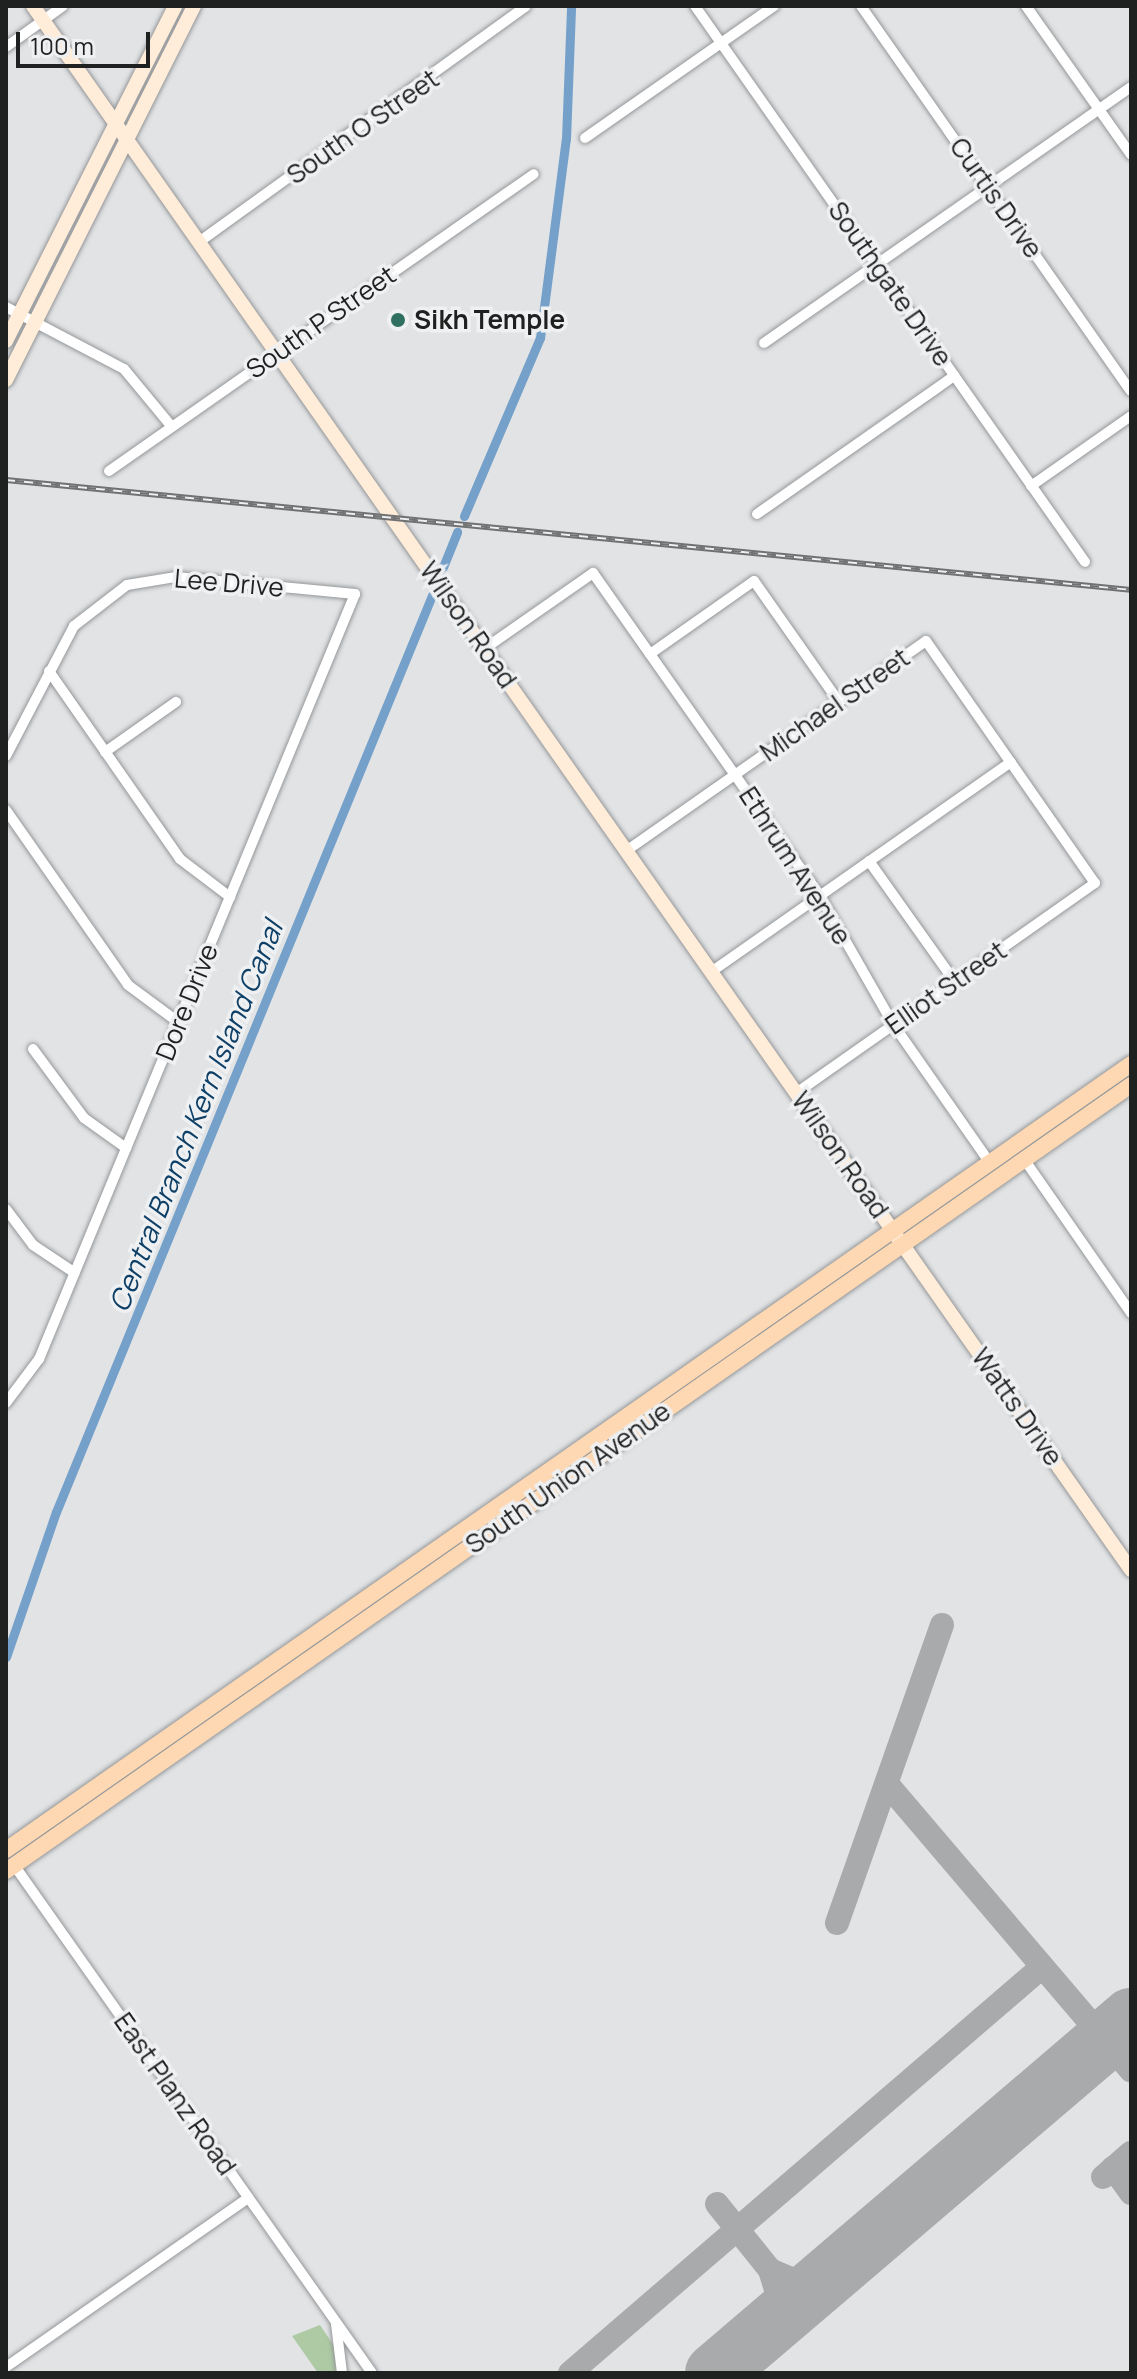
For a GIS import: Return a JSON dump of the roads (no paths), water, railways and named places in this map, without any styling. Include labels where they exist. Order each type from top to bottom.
[{"type":"main road","name":"South Union Avenue","points":[[898,1238],[990,1163],[1131,1064]]},
{"type":"main road","name":"South Union Avenue","points":[[237,1699],[353,1627],[459,1554],[670,1396],[898,1238],[1024,1159],[1131,1085]]},
{"type":"main road","name":"South Union Avenue","points":[[8,1860],[237,1699],[516,1494],[670,1396]]},
{"type":"main road","points":[[459,1554],[461,1543],[514,1506],[516,1494]]},
{"type":"main road","points":[[353,1627],[421,1561]]},
{"type":"street","name":"Wilson Road","points":[[33,6],[898,1238]]},
{"type":"street","points":[[6,47],[63,6]]},
{"type":"street","points":[[6,341],[13,311],[175,6]]},
{"type":"street","points":[[6,380],[194,6]]},
{"type":"street","name":"Southgate Drive","points":[[695,6],[1085,562]]},
{"type":"street","points":[[585,138],[774,6]]},
{"type":"street","name":"Curtis Drive","points":[[861,6],[1131,391]]},
{"type":"street","points":[[1026,6],[1131,155]]},
{"type":"street","name":"South O Street","points":[[199,242],[525,8]]},
{"type":"street","points":[[764,343],[1131,87]]},
{"type":"street","name":"South P Street","points":[[109,471],[534,174]]},
{"type":"street","points":[[13,311],[124,369],[172,427]]},
{"type":"street","points":[[757,514],[954,376]]},
{"type":"street","points":[[1031,486],[1131,416]]},
{"type":"street","name":"Ethrum Avenue","points":[[484,649],[593,573],[820,896],[893,1024],[990,1163]]},
{"type":"street","name":"Lee Drive","points":[[6,756],[49,671],[85,613],[144,580],[355,594]]},
{"type":"street","points":[[650,654],[754,581],[839,702]]},
{"type":"street","name":"Dore Drive","points":[[6,1403],[39,1359],[355,594]]},
{"type":"street","name":"Michael Street","points":[[626,851],[926,641],[1011,762]]},
{"type":"street","points":[[49,671],[180,859],[230,897]]},
{"type":"street","points":[[105,752],[176,702]]},
{"type":"street","points":[[711,972],[1011,762]]},
{"type":"street","name":"Elliot Street","points":[[796,1093],[1095,883],[1011,762]]},
{"type":"street","points":[[6,810],[128,985],[178,1022]]},
{"type":"street","points":[[869,861],[955,982]]},
{"type":"street","points":[[33,1049],[84,1118],[126,1148]]},
{"type":"street","points":[[1024,1159],[1131,1313]]},
{"type":"street","points":[[6,1209],[33,1245],[75,1273]]},
{"type":"street","name":"Watts Drive","points":[[898,1238],[1131,1570]]},
{"type":"street","name":"East Planz Road","points":[[8,1860],[372,2373]]},
{"type":"street","points":[[6,2367],[248,2198]]},
{"type":"street","name":"East Planz Road","points":[[336,2322],[342,2373]]},
{"type":"waterway","name":"Central Branch Kern Island Canal","points":[[464,516],[540,338],[566,139],[571,6]]},
{"type":"waterway","name":"Central Branch Kern Island Canal","points":[[443,567],[457,532]]},
{"type":"waterway","name":"Central Branch Kern Island Canal","points":[[6,1657],[56,1512],[432,595]]},
{"type":"railway","points":[[6,480],[1131,590]]},
{"type":"place","name":"Sikh Temple","points":[[398,320]]}]
